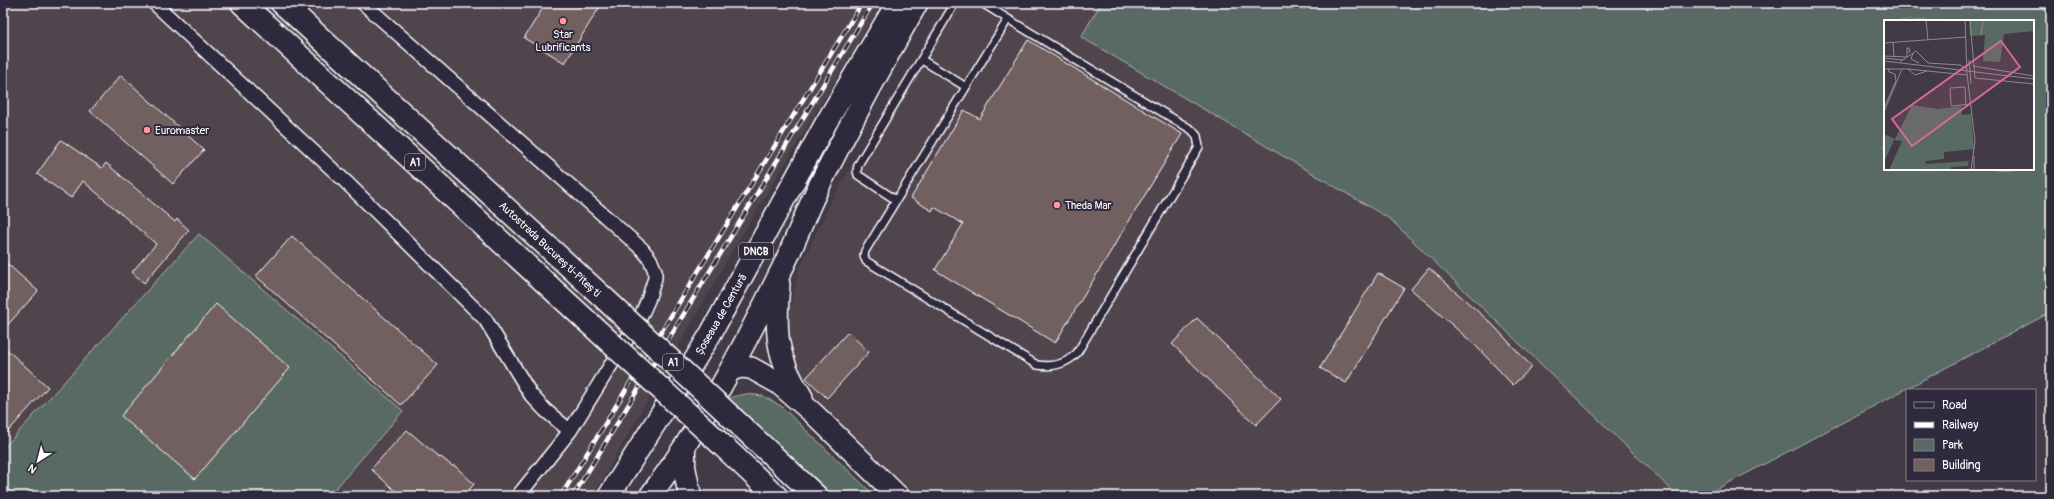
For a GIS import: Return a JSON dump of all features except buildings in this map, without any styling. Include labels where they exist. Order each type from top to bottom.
[{"type":"highway","name":"A1","points":[[242,3],[776,496]]},
{"type":"highway","name":"Autostrada București-Pitești","points":[[282,3],[606,300],[816,496]]},
{"type":"highway","points":[[684,449],[684,468],[690,496]]},
{"type":"main road","name":"Șoseaua de Centură","points":[[609,496],[706,342],[826,123],[897,3]]},
{"type":"main road","name":"DNCB","points":[[650,496],[684,449],[731,370],[780,273],[822,179],[881,66],[917,3]]},
{"type":"main road","points":[[780,273],[776,311],[777,336],[783,363],[794,384],[813,413]]},
{"type":"main road","points":[[731,370],[741,367],[751,368],[778,383],[813,413],[898,496]]},
{"type":"street","points":[[154,3],[346,182],[485,319],[531,395],[544,410],[570,431]]},
{"type":"street","points":[[362,3],[642,248],[650,259],[655,271],[655,278],[645,306],[570,431],[518,496]]},
{"type":"lane","points":[[896,200],[858,175],[858,165],[955,3]]},
{"type":"lane","points":[[982,3],[1192,130],[1199,141],[1199,147],[1076,353],[1070,360],[1059,365],[1047,366],[1037,364],[866,261],[864,256],[865,251],[1008,19]]},
{"type":"lane","points":[[922,60],[966,87]]},
{"type":"shaded area","points":[[3,3],[882,3],[731,253],[593,496],[329,496],[403,411],[3,449]]},
{"type":"shaded area","points":[[947,3],[1101,3],[1081,37],[1390,219],[1678,496],[916,496],[812,396],[797,374],[787,339],[790,307],[799,270],[833,198]]},
{"type":"green space","points":[[1101,3],[2051,3],[2051,312],[1704,496],[1678,496],[1390,219],[1081,37]]},
{"type":"green space","points":[[199,234],[403,411],[329,496],[3,496],[3,449]]},
{"type":"green space","points":[[746,394],[763,396],[781,406],[875,496],[834,496],[728,398]]},
{"type":"railway","points":[[561,496],[862,3]]},
{"type":"railway","points":[[573,496],[873,3]]},
{"type":"place","name":"Star Lubrificants","points":[[563,21]]},
{"type":"place","name":"Euromaster","points":[[147,130]]},
{"type":"place","name":"Theda Mar","points":[[1057,205]]}]
